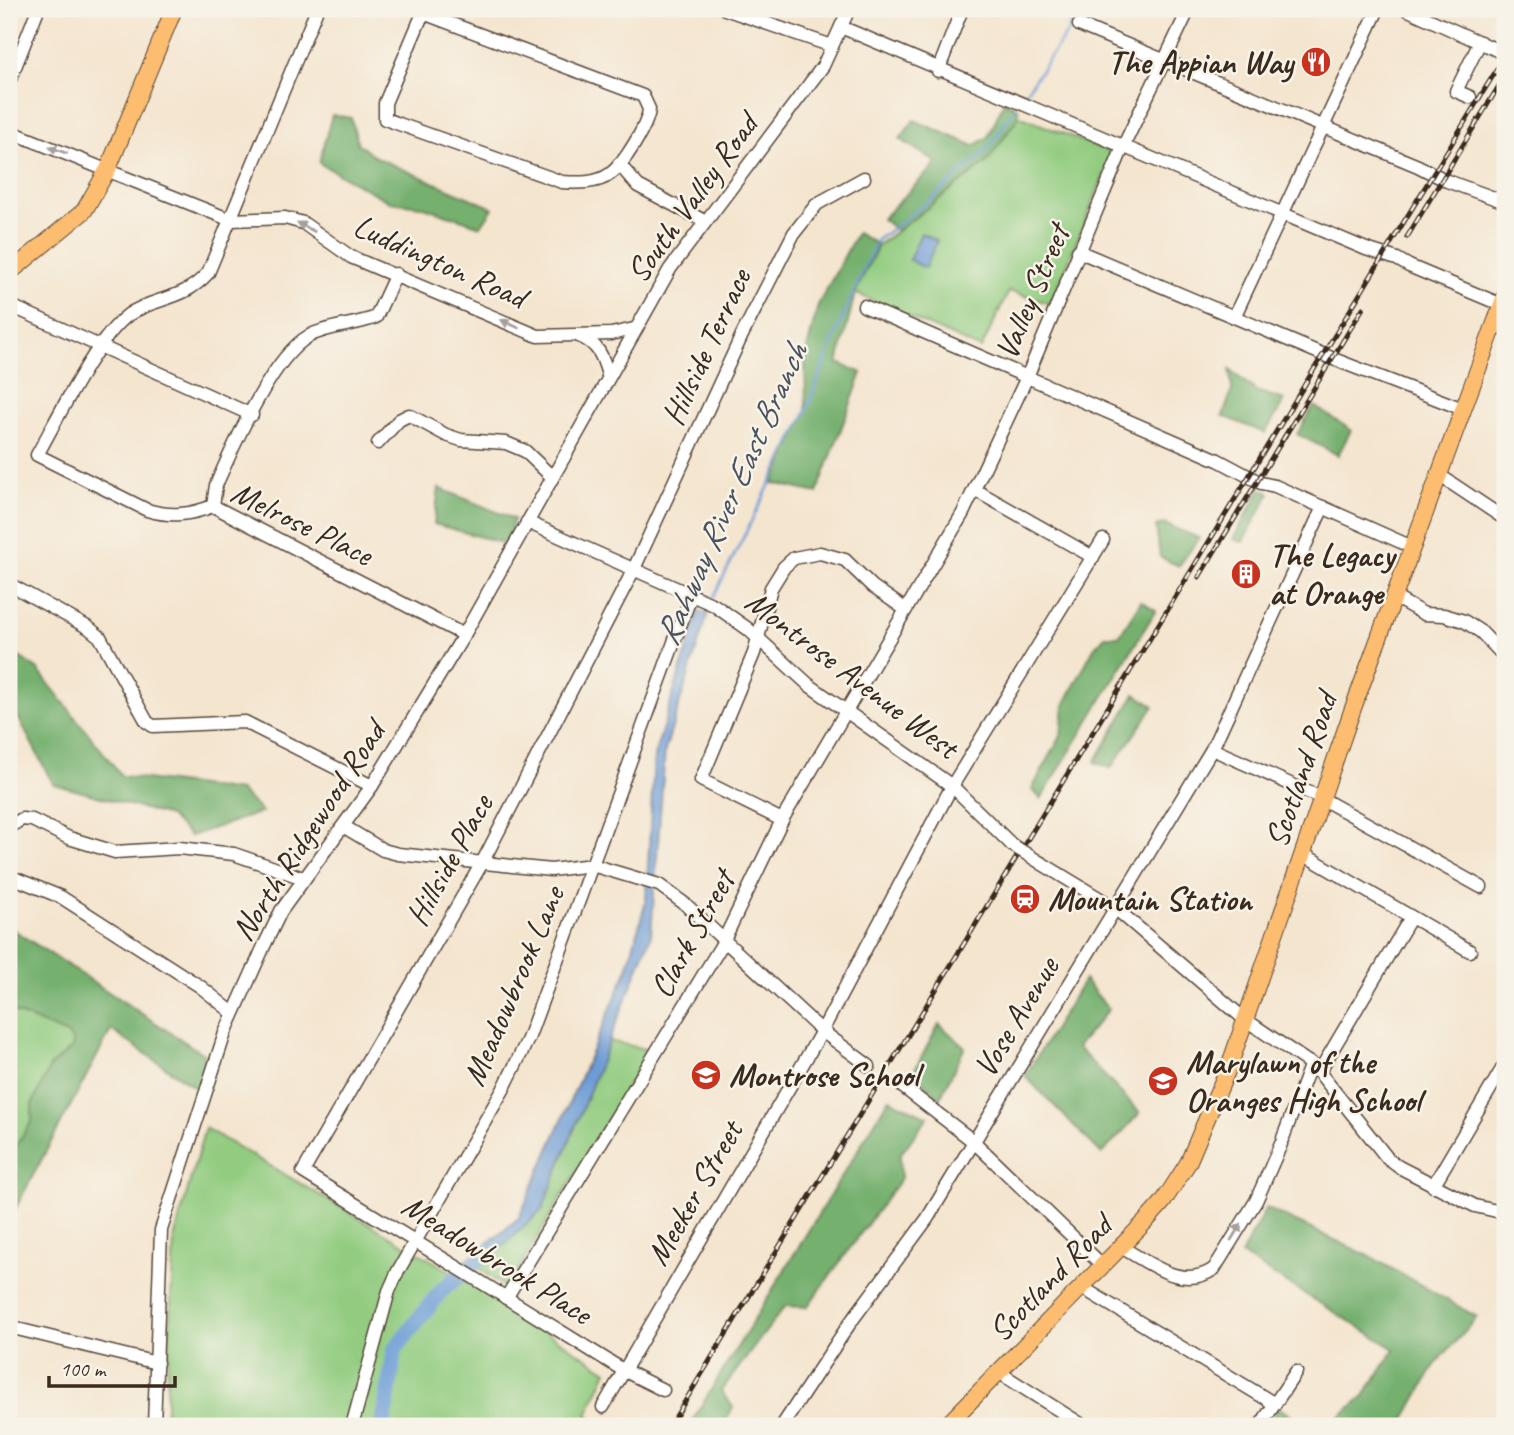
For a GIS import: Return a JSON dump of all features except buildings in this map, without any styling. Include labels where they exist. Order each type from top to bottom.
[{"type":"main road","points":[[12,265],[84,211],[108,169],[174,9]]},
{"type":"main road","name":"Scotland Road","points":[[946,1426],[1122,1247],[1163,1202],[1188,1163],[1213,1109],[1246,1020],[1394,597],[1504,301]]},
{"type":"street","points":[[9,82],[38,9]]},
{"type":"street","points":[[231,220],[317,9]]},
{"type":"street","points":[[726,9],[832,46]]},
{"type":"street","name":"South Valley Road","points":[[582,421],[634,329],[704,220],[811,83],[849,9]]},
{"type":"street","points":[[938,71],[962,9]]},
{"type":"street","name":"Valley Street","points":[[916,591],[975,490],[1027,377],[1123,147],[1189,9]]},
{"type":"street","points":[[1235,315],[1378,9]]},
{"type":"street","points":[[1406,9],[1503,54]]},
{"type":"street","points":[[424,11],[643,96],[648,102],[649,118],[612,174],[601,179],[562,182],[385,119],[385,103],[424,11]]},
{"type":"street","points":[[1079,25],[1418,166],[1432,168],[1505,202]]},
{"type":"street","points":[[841,27],[938,71],[1366,249],[1397,259],[1409,267],[1504,301]]},
{"type":"street","points":[[1470,97],[1456,91],[1480,43]]},
{"type":"street","name":"Luddington Road","points":[[9,131],[231,220],[285,218],[303,223],[351,257],[538,336],[634,329]]},
{"type":"street","points":[[619,163],[638,186],[704,220]]},
{"type":"street","name":"Hillside Terrace","points":[[633,569],[742,335],[794,233],[817,204],[863,178]]},
{"type":"street","name":"Melrose Place","points":[[231,220],[205,277],[184,293],[128,316],[101,347],[37,455],[148,510],[165,515],[186,514],[213,506],[464,635]]},
{"type":"street","points":[[1078,251],[1297,341],[1322,346],[1359,366],[1463,409]]},
{"type":"street","points":[[213,506],[216,485],[281,361],[310,336],[335,326],[376,317],[396,274]]},
{"type":"street","points":[[9,305],[252,415]]},
{"type":"street","points":[[863,306],[1218,460],[1248,468],[1275,485],[1412,547]]},
{"type":"street","points":[[576,335],[591,340],[602,354],[608,375]]},
{"type":"street","points":[[378,443],[399,420],[409,415],[461,440],[506,443],[525,451],[551,475]]},
{"type":"street","name":"North Ridgewood Road","points":[[154,1426],[161,1230],[233,1013],[281,912],[372,786],[464,635],[582,421]]},
{"type":"street","points":[[1439,475],[1505,519]]},
{"type":"street","points":[[975,490],[1093,557]]},
{"type":"street","name":"Vose Avenue","points":[[782,1426],[801,1393],[850,1323],[927,1219],[1212,749],[1323,507]]},
{"type":"street","name":"Montrose Avenue West","points":[[527,522],[709,603],[758,638],[809,685],[952,786],[1012,845],[1115,908],[1246,1020],[1315,1068],[1388,1159],[1433,1186],[1475,1206],[1505,1213]]},
{"type":"street","name":"Meeker Street","points":[[603,1407],[822,1031],[952,786],[1103,540]]},
{"type":"street","points":[[782,820],[701,780],[758,638],[762,616],[776,577],[794,558],[806,554],[834,555],[845,560],[873,587],[905,609]]},
{"type":"street","name":"Hillside Place","points":[[303,1172],[482,863],[633,569]]},
{"type":"street","points":[[9,584],[89,628],[100,637],[147,722],[153,726],[245,722],[372,786]]},
{"type":"street","name":"Clark Street","points":[[506,1298],[724,940],[782,820],[916,591]]},
{"type":"street","name":"Meadowbrook Lane","points":[[352,1426],[389,1291],[519,1059],[691,596]]},
{"type":"street","points":[[1394,597],[1424,614],[1444,615],[1464,621],[1481,632],[1505,657]]},
{"type":"street","points":[[1212,749],[1322,799],[1481,887]]},
{"type":"street","points":[[9,827],[22,819],[32,820],[69,838],[115,852],[179,848],[234,854],[303,878]]},
{"type":"street","points":[[343,826],[383,850],[551,870],[592,865],[659,886],[685,904],[822,1031],[869,1066]]},
{"type":"street","points":[[1303,855],[1470,951]]},
{"type":"street","points":[[9,876],[61,897],[201,987],[233,1013]]},
{"type":"street","points":[[1122,1247],[1179,1278],[1204,1276],[1214,1269],[1256,1201],[1315,1068],[1411,917]]},
{"type":"street","points":[[1433,1186],[1505,1064]]},
{"type":"street","points":[[903,1087],[973,1140],[1103,1266]]},
{"type":"street","name":"Meadowbrook Place","points":[[303,1172],[623,1370],[663,1391]]},
{"type":"street","points":[[1081,1287],[1275,1404]]},
{"type":"street","points":[[9,1327],[157,1363]]},
{"type":"street","points":[[1260,1426],[1296,1372]]},
{"type":"street","points":[[1000,1373],[1084,1426]]},
{"type":"green space","points":[[1004,101],[1018,108],[1019,116],[986,163],[897,231],[882,219],[937,163],[900,139],[914,120],[974,146],[988,137]]},
{"type":"green space","points":[[332,115],[351,118],[358,144],[377,158],[493,208],[481,226],[421,206],[390,202],[319,163]]},
{"type":"green space","points":[[1019,116],[1113,153],[1051,304],[1009,291],[981,349],[855,293],[878,245],[986,163]]},
{"type":"green space","points":[[857,233],[878,245],[855,293],[838,363],[862,373],[817,493],[773,483],[806,412],[805,357],[818,305]]},
{"type":"green space","points":[[1230,370],[1256,391],[1285,400],[1265,433],[1223,416],[1232,390]]},
{"type":"green space","points":[[1314,406],[1351,430],[1338,455],[1297,434]]},
{"type":"green space","points":[[439,488],[514,519],[506,544],[434,524]]},
{"type":"green space","points":[[1261,489],[1270,493],[1243,542],[1233,539]]},
{"type":"green space","points":[[1164,524],[1199,538],[1179,566],[1160,557],[1156,526]]},
{"type":"green space","points":[[1141,601],[1156,610],[1041,799],[1032,789],[1061,736],[1064,705],[1094,648],[1105,636],[1119,636]]},
{"type":"green space","points":[[9,650],[37,669],[122,776],[240,791],[262,812],[190,836],[169,816],[53,784],[9,700]]},
{"type":"green space","points":[[1135,694],[1154,706],[1111,768],[1095,762]]},
{"type":"green space","points":[[9,927],[206,1056],[199,1090],[111,1030],[9,1220]]},
{"type":"green space","points":[[9,927],[206,1056],[199,1090],[111,1030],[9,1220],[9,1157],[32,1121],[32,1104],[51,1065],[72,1048],[73,1041],[67,1034],[9,1010]]},
{"type":"green space","points":[[1084,980],[1109,1009],[1077,1047],[1140,1113],[1102,1154],[1025,1076]]},
{"type":"green space","points":[[939,1024],[965,1047],[940,1098],[913,1073]]},
{"type":"green space","points":[[609,1041],[649,1050],[507,1289],[479,1268],[542,1210]]},
{"type":"green space","points":[[889,1099],[928,1117],[900,1155],[901,1178],[807,1307],[785,1306],[721,1391],[733,1407],[723,1426],[689,1426]]},
{"type":"green space","points":[[205,1128],[450,1271],[607,1371],[587,1415],[603,1426],[165,1426],[174,1239]]},
{"type":"green space","points":[[1266,1208],[1371,1257],[1477,1317],[1435,1365],[1401,1426],[1329,1426],[1364,1396],[1395,1349],[1241,1255]]},
{"type":"green space","points":[[1278,1407],[1307,1426],[1269,1426]]},
{"type":"water","points":[[921,233],[937,241],[925,268],[909,260]]},
{"type":"water","points":[[699,611],[708,613],[665,750],[651,936],[542,1210],[479,1268],[466,1260],[519,1218],[626,973],[646,901],[654,756]]},
{"type":"waterway","name":"Rahway River East Branch","points":[[1021,99],[1069,30],[1072,9]]},
{"type":"waterway","name":"Rahway River East Branch","points":[[713,598],[806,412],[832,342],[877,240],[928,202],[987,150],[1016,107]]},
{"type":"waterway","name":"Rahway River East Branch","points":[[383,1426],[395,1349],[441,1291],[488,1251]]},
{"type":"railway","points":[[670,1426],[1505,56]]},
{"type":"railway","points":[[1407,237],[1505,76]]},
{"type":"railway","points":[[1199,577],[1363,308]]},
{"type":"place","name":"The Appian Way","points":[[1316,62]]},
{"type":"place","name":"The Legacy at Orange","points":[[1246,574]]},
{"type":"place","name":"Mountain Station","points":[[1025,899]]},
{"type":"place","name":"Montrose School","points":[[706,1075]]},
{"type":"place","name":"Marylawn of the Oranges High School","points":[[1163,1081]]}]
